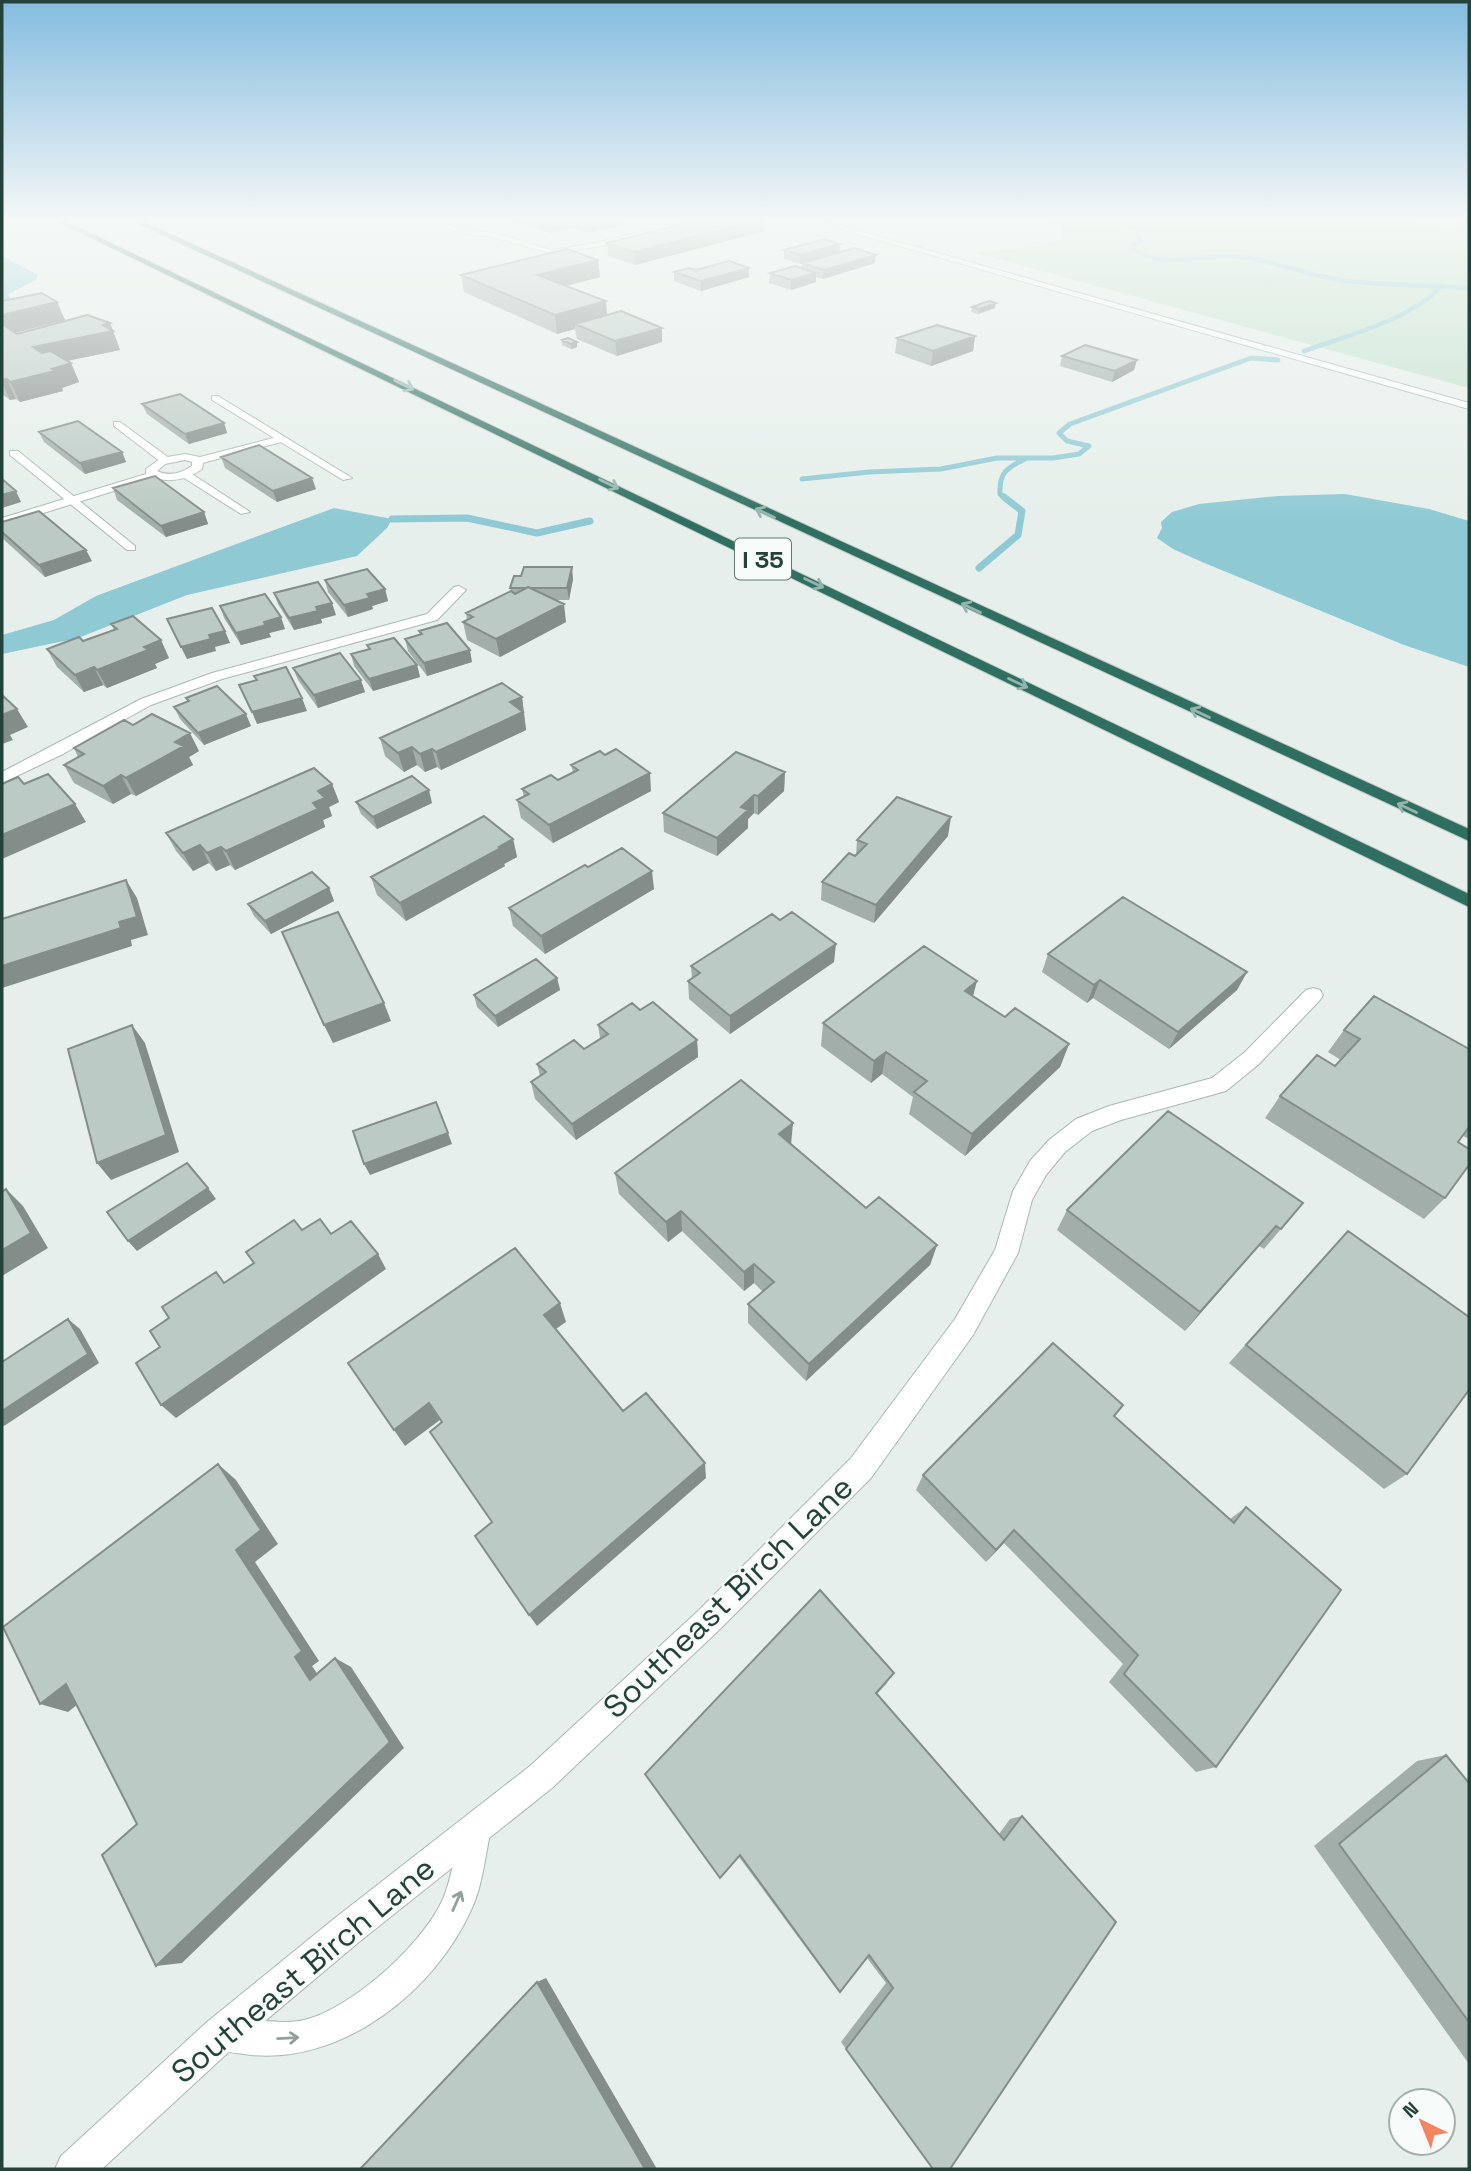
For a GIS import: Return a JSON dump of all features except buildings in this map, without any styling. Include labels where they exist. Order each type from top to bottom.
[{"type":"highway","name":"I 35","points":[[268,320],[1469,901]]},
{"type":"highway","name":"I 35","points":[[351,320],[1469,836]]},
{"type":"street","points":[[1166,320],[1469,406]]},
{"type":"street","points":[[154,475],[150,471],[151,467],[164,460],[185,457],[199,461],[281,439]]},
{"type":"street","points":[[2,522],[74,502],[154,475],[166,477],[185,474],[197,469],[199,461]]},
{"type":"street","points":[[2,778],[146,702],[217,676],[432,617],[459,590]]},
{"type":"street","name":"Southeast Birch Lane","points":[[74,2169],[220,2035],[541,1776],[698,1630],[861,1468],[964,1327],[1006,1253],[1021,1198],[1038,1168],[1057,1146],[1084,1125],[1116,1112],[1219,1085],[1252,1058],[1312,995]]},
{"type":"lane","points":[[215,398],[347,478]]},
{"type":"lane","points":[[117,424],[164,460]]},
{"type":"lane","points":[[14,453],[131,548]]},
{"type":"lane","points":[[185,474],[245,512]]},
{"type":"lane","points":[[220,2035],[260,2039],[303,2037],[341,2024],[373,2004],[427,1952],[460,1900],[476,1829]]},
{"type":"green space","points":[[1222,320],[1469,320],[1469,388]]},
{"type":"water","points":[[1345,494],[1429,509],[1469,521],[1469,667],[1404,645],[1202,562],[1173,549],[1157,538],[1162,528],[1161,522],[1172,512],[1199,504],[1278,496]]},
{"type":"water","points":[[334,508],[392,519],[387,528],[357,556],[187,595],[78,638],[2,654],[2,635],[54,620],[96,596]]},
{"type":"waterway","points":[[1328,343],[1388,320]]},
{"type":"waterway","points":[[1304,351],[1333,341]]},
{"type":"waterway","points":[[802,479],[869,472],[941,469],[997,458],[1053,458],[1079,454],[1089,446],[1067,441],[1059,433],[1070,424],[1251,358],[1278,360]]},
{"type":"waterway","points":[[1006,499],[1000,494],[1002,476],[1008,468],[1025,459]]},
{"type":"waterway","points":[[979,568],[1018,535],[1022,511],[1004,497]]},
{"type":"waterway","points":[[392,519],[467,518],[537,533],[590,521]]}]
